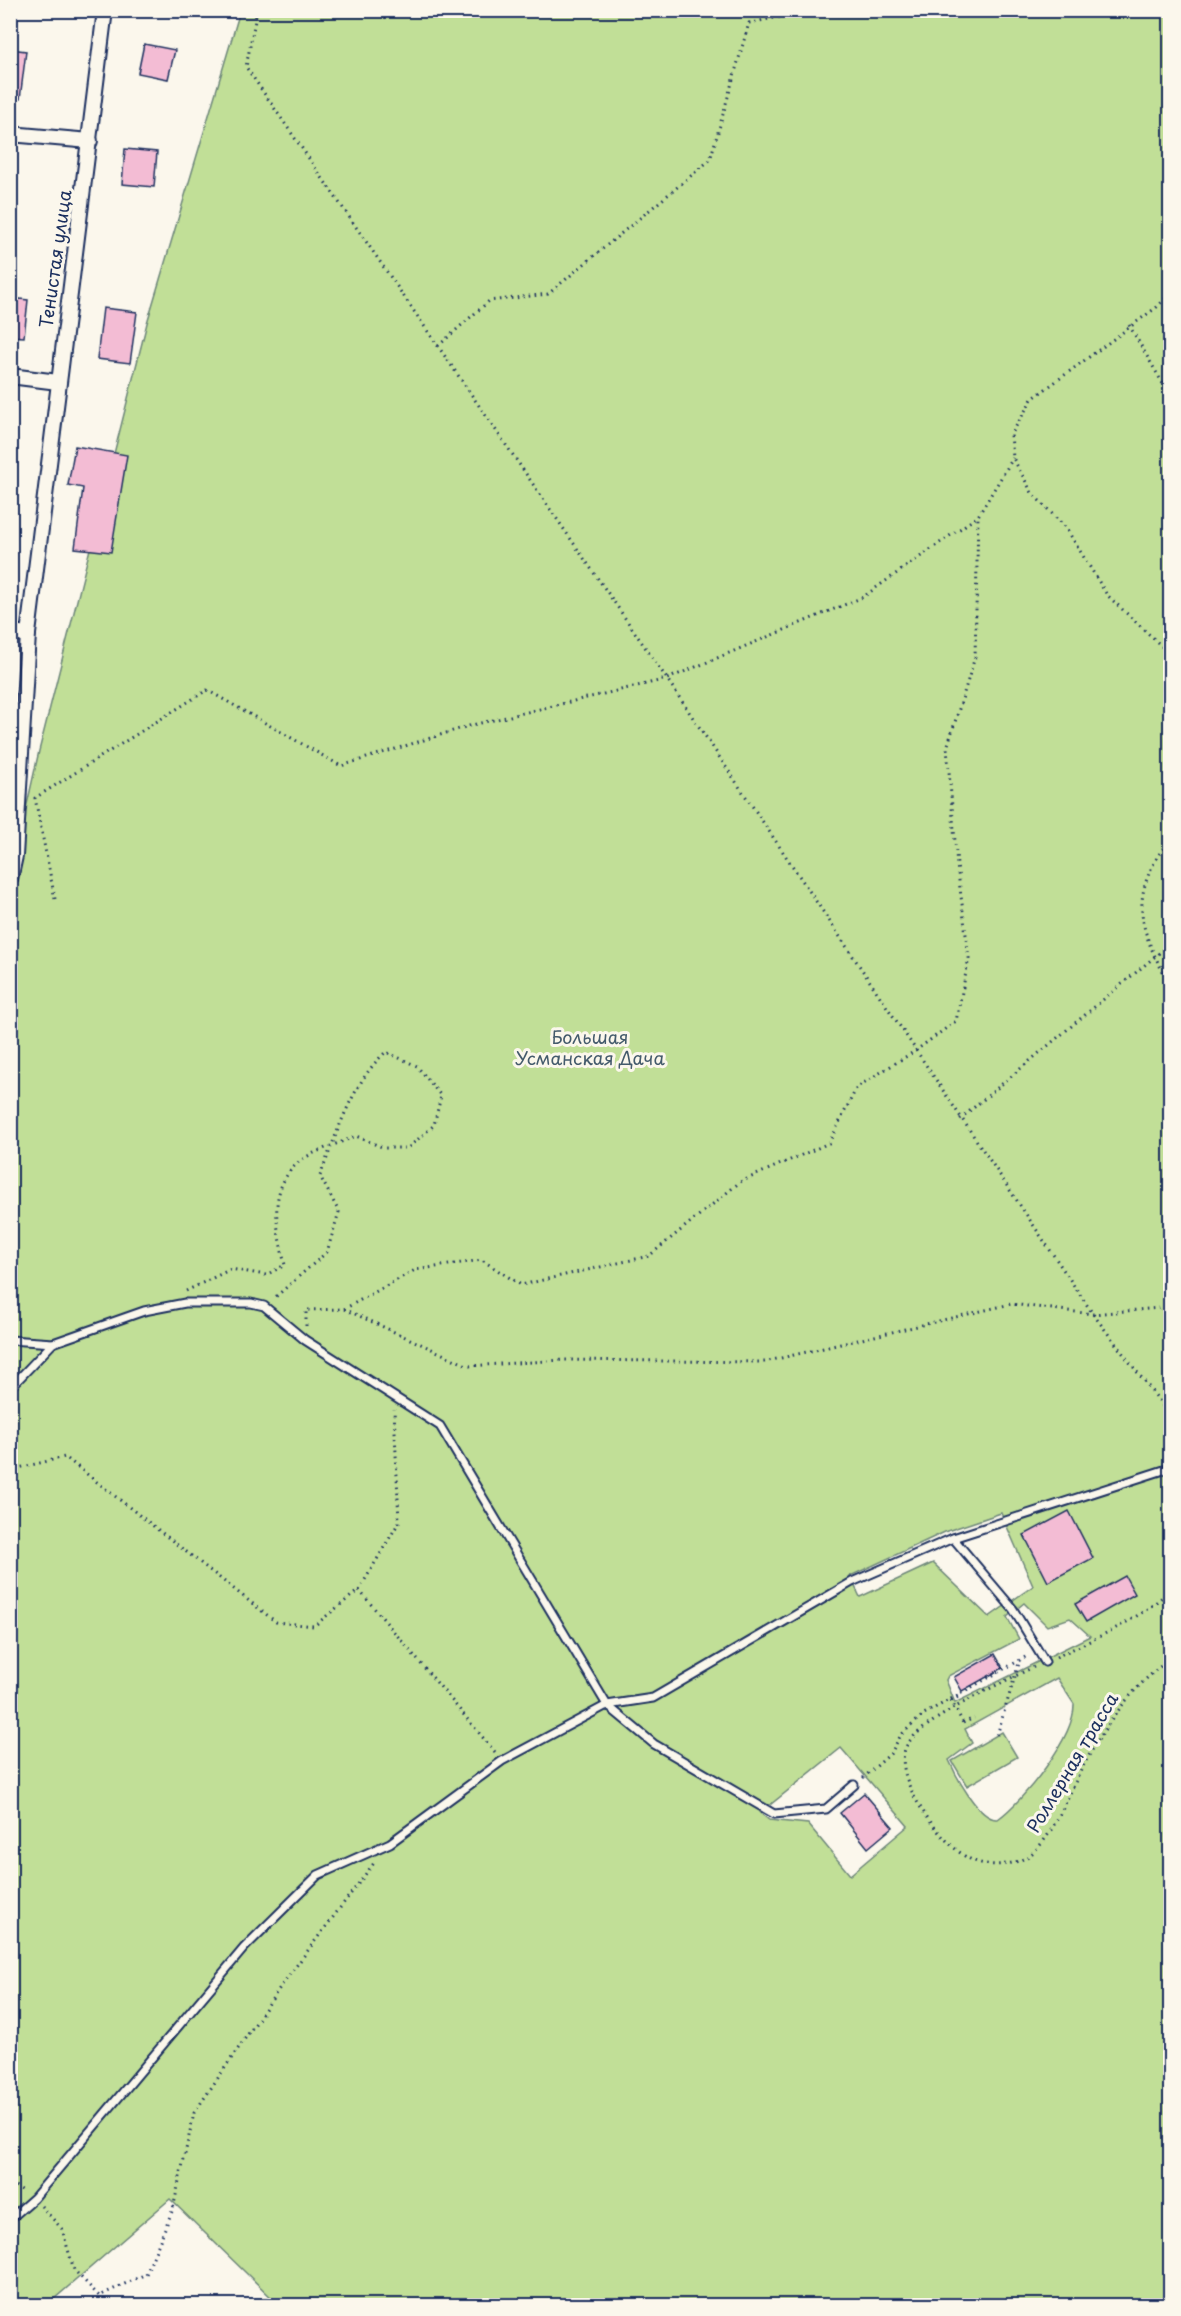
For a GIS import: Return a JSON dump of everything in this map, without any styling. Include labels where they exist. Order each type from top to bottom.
[{"type":"street","name":"Тенистая улица","points":[[10,879],[28,634],[105,10]]},
{"type":"street","points":[[10,134],[90,141]]},
{"type":"street","points":[[10,376],[58,382]]},
{"type":"street","points":[[10,632],[28,634]]},
{"type":"lane","points":[[10,1340],[53,1343],[144,1311],[185,1303],[252,1303],[264,1306],[305,1340],[427,1416],[446,1433],[607,1705],[654,1744],[774,1814],[826,1809],[854,1785]]},
{"type":"lane","points":[[10,1388],[53,1343]]},
{"type":"lane","points":[[10,2219],[34,2198],[244,1948],[318,1875],[390,1843],[502,1761],[607,1705],[653,1698],[852,1582],[953,1538],[1170,1468]]},
{"type":"lane","points":[[953,1538],[1013,1609],[1046,1662]]},
{"type":"path","points":[[257,10],[246,68],[667,679],[960,1119],[1093,1314],[1170,1415]]},
{"type":"path","points":[[438,346],[489,301],[548,294],[710,159],[749,23],[815,10]]},
{"type":"path","points":[[1170,294],[1032,399],[1011,435],[1013,458],[1032,493],[1066,528],[1107,595],[1170,654]]},
{"type":"path","points":[[1130,325],[1170,396]]},
{"type":"path","points":[[55,899],[35,798],[207,690],[341,766],[472,724],[667,679],[863,597],[978,516],[1013,458]]},
{"type":"path","points":[[344,1309],[415,1270],[482,1260],[521,1285],[650,1256],[740,1182],[829,1143],[857,1087],[915,1051],[956,1021],[969,958],[957,865],[947,748],[975,657],[978,516]]},
{"type":"path","points":[[1170,838],[1143,886],[1141,920],[1155,958],[1170,984]]},
{"type":"path","points":[[960,1119],[1170,945]]},
{"type":"path","points":[[182,1292],[231,1269],[266,1275],[285,1265],[275,1215],[283,1180],[301,1160],[331,1148],[356,1136],[384,1148],[408,1148],[434,1125],[441,1096],[417,1066],[386,1052],[372,1065],[342,1120],[331,1148],[320,1176],[339,1212],[327,1252],[264,1306]]},
{"type":"path","points":[[305,1340],[306,1310],[344,1309],[469,1366],[563,1360],[764,1362],[1011,1304],[1093,1314],[1170,1307]]},
{"type":"path","points":[[10,1470],[65,1457],[276,1622],[314,1626],[359,1590],[399,1522],[393,1396]]},
{"type":"path","points":[[359,1590],[502,1761]]},
{"type":"path","name":"Роллерная трасса","points":[[1170,1590],[1149,1610],[1134,1620],[1015,1676],[919,1731],[905,1747],[903,1755],[909,1787],[932,1822],[961,1853],[992,1865],[1022,1859],[1039,1845],[1086,1760],[1125,1700],[1170,1659]]},
{"type":"path","points":[[854,1785],[891,1753],[901,1735],[924,1714],[1038,1650]]},
{"type":"path","points":[[997,1735],[1020,1660]]},
{"type":"path","points":[[961,1696],[951,1700],[963,1724],[974,1718]]},
{"type":"path","points":[[34,2198],[62,2229],[74,2270],[99,2296],[146,2274],[172,2209],[194,2113],[281,1986],[390,1843]]},
{"type":"green space","name":"Большая Усманская Дача","points":[[240,11],[1170,11],[1170,2305],[279,2305],[170,2199],[47,2305],[11,2306],[11,876],[39,751],[147,323]],"holes":[[[1001,1513],[1033,1586],[989,1617],[933,1563],[860,1597],[850,1576],[947,1531]],[[1024,1603],[1047,1626],[1070,1618],[1090,1636],[955,1703],[946,1680],[948,1676],[1019,1639],[1007,1617]],[[1057,1678],[1074,1704],[1066,1733],[1046,1767],[1021,1798],[998,1819],[983,1813],[976,1805],[949,1760],[972,1743],[965,1729]],[[841,1748],[908,1826],[850,1875],[808,1824],[769,1820],[760,1813]]]},
{"type":"green space","points":[[1002,1732],[1017,1757],[967,1786],[952,1761]]},
{"type":"building","points":[[144,44],[175,50],[168,79],[138,73]]},
{"type":"building","points":[[10,49],[26,51],[20,99],[10,98]]},
{"type":"building","points":[[125,149],[157,152],[154,187],[122,184]]},
{"type":"building","points":[[10,298],[28,300],[24,337],[10,336]]},
{"type":"building","points":[[103,308],[137,312],[130,363],[97,359]]},
{"type":"building","points":[[75,446],[127,455],[111,552],[75,548],[83,488],[68,485]]},
{"type":"building","points":[[1069,1511],[1093,1558],[1048,1582],[1024,1535]]},
{"type":"building","points":[[1125,1576],[1135,1594],[1086,1622],[1075,1604]]},
{"type":"building","points":[[995,1654],[1003,1668],[962,1691],[954,1677]]},
{"type":"building","points":[[864,1793],[893,1827],[868,1848],[840,1813]]}]
